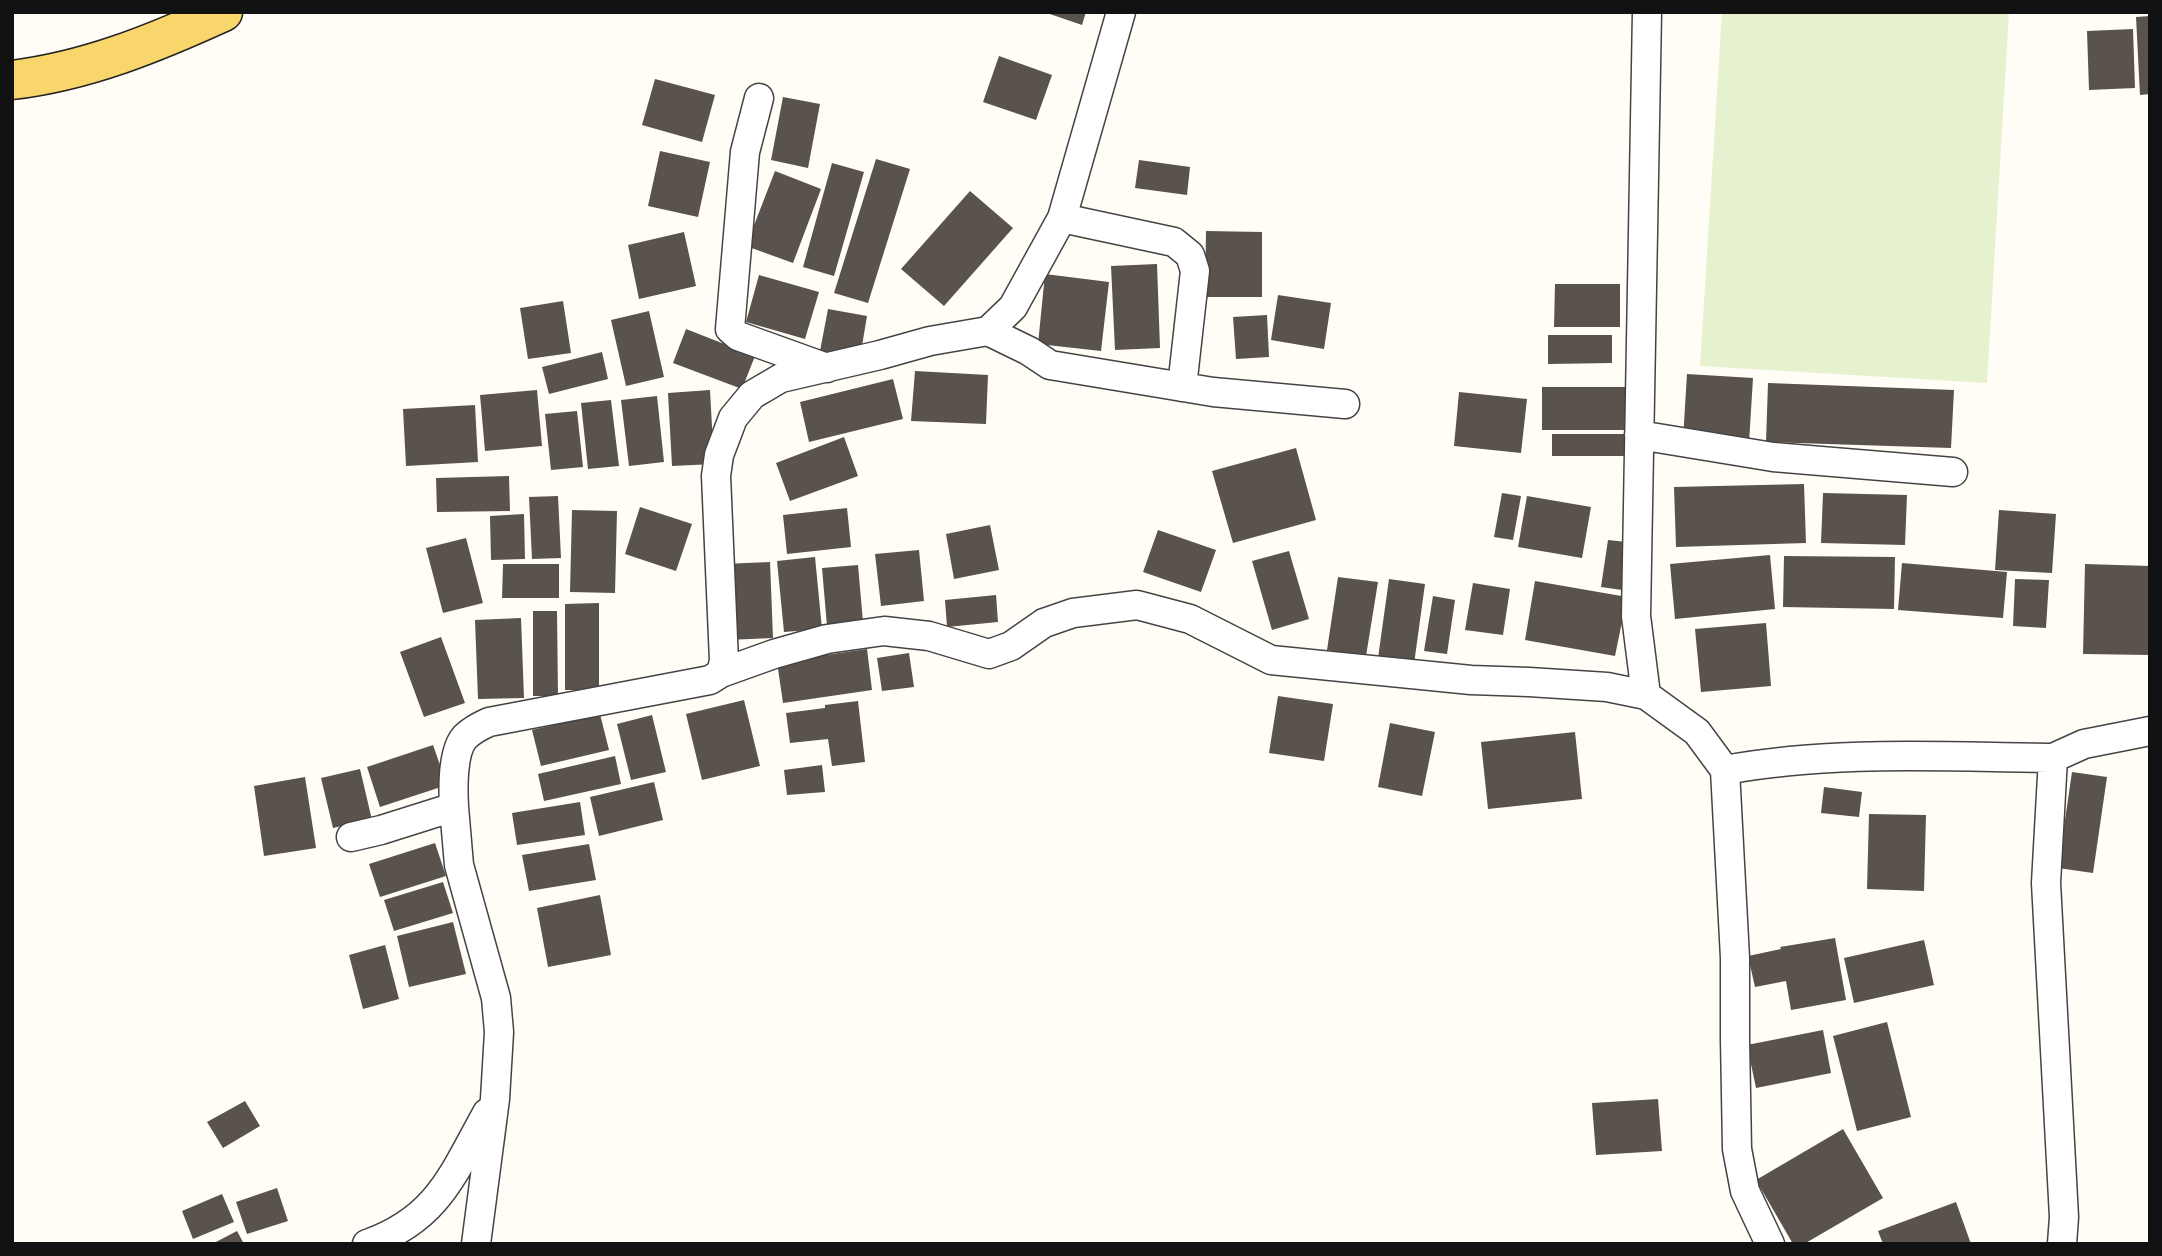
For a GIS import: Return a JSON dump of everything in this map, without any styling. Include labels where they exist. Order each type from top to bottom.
[{"type":"main road","points":[[12,80],[89,65],[158,42],[223,12]]},
{"type":"street","points":[[721,673],[724,660],[716,476],[719,455],[733,418],[752,395],[781,378],[930,341],[988,331],[1013,307],[1062,218],[1121,12]]},
{"type":"street","points":[[1646,695],[1636,615],[1647,12]]},
{"type":"street","points":[[759,98],[745,152],[730,329],[738,336],[827,368]]},
{"type":"street","points":[[1062,218],[1174,242],[1190,256],[1195,271],[1182,387]]},
{"type":"street","points":[[988,331],[1050,365],[1182,387],[1345,404]]},
{"type":"street","points":[[1639,435],[1773,457],[1953,472]]},
{"type":"street","points":[[476,1244],[495,1098],[499,1032],[496,998],[459,865],[453,786],[458,752],[463,740],[472,730],[507,717],[710,680],[721,673],[774,654],[827,639],[884,631],[929,636],[989,654],[1011,646],[1044,623],[1073,613],[1137,605],[1190,619],[1271,660],[1471,680],[1607,687],[1646,695],[1697,733],[1725,771],[1735,958],[1737,1149],[1745,1191],[1770,1244]]},
{"type":"street","points":[[1725,771],[1770,762],[1876,757],[2053,758],[2084,744],[2150,731]]},
{"type":"street","points":[[2053,758],[2046,883],[2064,1217],[2062,1244]]},
{"type":"street","points":[[351,837],[400,825],[454,807]]},
{"type":"street","points":[[368,1244],[384,1238],[419,1217],[433,1203],[495,1098]]},
{"type":"green space","points":[[1722,12],[2009,12],[1987,383],[1700,366]]},
{"type":"building","points":[[1044,12],[1086,12],[1082,25]]},
{"type":"building","points":[[2150,16],[2150,94],[2140,95],[2136,17]]},
{"type":"building","points":[[2133,29],[2135,88],[2089,90],[2087,31]]},
{"type":"building","points":[[999,56],[1052,75],[1036,120],[983,102]]},
{"type":"building","points":[[655,79],[715,95],[702,142],[642,125]]},
{"type":"building","points":[[783,97],[820,104],[808,168],[771,160]]},
{"type":"building","points":[[660,151],[710,162],[698,217],[648,206]]},
{"type":"building","points":[[876,159],[910,169],[868,303],[834,293]]},
{"type":"building","points":[[1139,160],[1190,167],[1187,195],[1135,188]]},
{"type":"building","points":[[832,163],[864,172],[834,276],[803,267]]},
{"type":"building","points":[[775,171],[821,189],[793,263],[746,246]]},
{"type":"building","points":[[970,191],[1013,228],[944,306],[901,269]]},
{"type":"building","points":[[1206,231],[1262,232],[1262,297],[1205,297]]},
{"type":"building","points":[[684,232],[696,286],[639,299],[628,245]]},
{"type":"building","points":[[1157,264],[1160,348],[1115,350],[1111,266]]},
{"type":"building","points":[[1045,274],[1109,282],[1101,351],[1038,344]]},
{"type":"building","points":[[759,275],[819,292],[805,339],[746,322]]},
{"type":"building","points":[[1555,284],[1620,284],[1620,327],[1554,327]]},
{"type":"building","points":[[1278,295],[1331,303],[1324,349],[1271,340]]},
{"type":"building","points":[[563,301],[571,353],[528,359],[520,308]]},
{"type":"building","points":[[828,309],[867,316],[860,358],[820,351]]},
{"type":"building","points":[[649,311],[664,377],[626,386],[611,320]]},
{"type":"building","points":[[1267,315],[1269,357],[1236,359],[1233,317]]},
{"type":"building","points":[[686,329],[755,356],[742,389],[673,363]]},
{"type":"building","points":[[1548,335],[1612,335],[1612,363],[1548,364]]},
{"type":"building","points":[[602,352],[608,379],[549,394],[542,367]]},
{"type":"building","points":[[915,371],[988,375],[986,424],[911,421]]},
{"type":"building","points":[[1687,374],[1753,378],[1749,443],[1683,439]]},
{"type":"building","points":[[893,379],[903,419],[809,442],[800,402]]},
{"type":"building","points":[[1768,383],[1954,390],[1951,448],[1766,442]]},
{"type":"building","points":[[1542,387],[1638,387],[1638,430],[1542,430]]},
{"type":"building","points":[[537,390],[542,446],[485,451],[480,395]]},
{"type":"building","points":[[710,390],[714,464],[672,466],[668,393]]},
{"type":"building","points":[[1459,392],[1527,399],[1521,453],[1454,446]]},
{"type":"building","points":[[657,396],[664,462],[629,466],[621,400]]},
{"type":"building","points":[[611,400],[619,466],[588,469],[581,403]]},
{"type":"building","points":[[475,405],[478,462],[406,466],[403,409]]},
{"type":"building","points":[[577,411],[583,467],[551,470],[545,414]]},
{"type":"building","points":[[1552,434],[1627,434],[1627,456],[1552,456]]},
{"type":"building","points":[[844,437],[858,476],[790,501],[776,463]]},
{"type":"building","points":[[1296,448],[1316,520],[1233,543],[1212,471]]},
{"type":"building","points":[[509,476],[510,511],[437,512],[436,478]]},
{"type":"building","points":[[1804,484],[1806,543],[1676,547],[1674,487]]},
{"type":"building","points":[[1502,493],[1521,496],[1513,540],[1494,537]]},
{"type":"building","points":[[1823,493],[1907,495],[1905,545],[1821,543]]},
{"type":"building","points":[[558,496],[561,558],[532,559],[529,497]]},
{"type":"building","points":[[1527,496],[1591,507],[1582,558],[1518,547]]},
{"type":"building","points":[[640,507],[692,524],[676,571],[625,554]]},
{"type":"building","points":[[847,508],[851,547],[787,554],[783,515]]},
{"type":"building","points":[[572,510],[617,511],[615,593],[570,592]]},
{"type":"building","points":[[1999,510],[2056,514],[2052,573],[1995,570]]},
{"type":"building","points":[[524,514],[525,559],[491,560],[490,516]]},
{"type":"building","points":[[990,525],[999,570],[954,579],[946,534]]},
{"type":"building","points":[[1158,530],[1216,550],[1201,592],[1143,572]]},
{"type":"building","points":[[466,538],[483,603],[443,613],[426,548]]},
{"type":"building","points":[[1608,540],[1636,543],[1629,591],[1601,587]]},
{"type":"building","points":[[919,550],[924,601],[881,606],[875,554]]},
{"type":"building","points":[[1289,551],[1309,619],[1272,630],[1252,561]]},
{"type":"building","points":[[1770,555],[1775,609],[1675,619],[1670,564]]},
{"type":"building","points":[[1784,556],[1895,557],[1894,609],[1783,607]]},
{"type":"building","points":[[815,557],[822,629],[784,632],[777,561]]},
{"type":"building","points":[[770,562],[773,638],[727,640],[723,564]]},
{"type":"building","points":[[1902,563],[2007,572],[2003,618],[1898,610]]},
{"type":"building","points":[[503,564],[559,564],[559,598],[502,598]]},
{"type":"building","points":[[2085,564],[2150,566],[2150,655],[2083,654]]},
{"type":"building","points":[[858,565],[863,622],[827,626],[822,568]]},
{"type":"building","points":[[1338,577],[1378,582],[1366,656],[1327,650]]},
{"type":"building","points":[[1389,579],[1425,584],[1414,664],[1378,658]]},
{"type":"building","points":[[2015,579],[2049,580],[2046,628],[2013,626]]},
{"type":"building","points":[[1535,581],[1627,597],[1615,656],[1525,640]]},
{"type":"building","points":[[1473,583],[1510,589],[1503,635],[1465,630]]},
{"type":"building","points":[[996,595],[998,622],[947,627],[945,600]]},
{"type":"building","points":[[1433,596],[1455,600],[1447,654],[1424,651]]},
{"type":"building","points":[[599,603],[599,690],[565,690],[565,604]]},
{"type":"building","points":[[533,611],[557,611],[558,696],[533,696]]},
{"type":"building","points":[[521,618],[524,698],[478,699],[475,620]]},
{"type":"building","points":[[1766,623],[1771,686],[1701,692],[1695,629]]},
{"type":"building","points":[[441,637],[465,703],[424,717],[400,652]]},
{"type":"building","points":[[867,649],[872,690],[783,703],[777,662]]},
{"type":"building","points":[[909,653],[914,687],[882,691],[877,658]]},
{"type":"building","points":[[1278,696],[1333,704],[1324,761],[1269,753]]},
{"type":"building","points":[[744,700],[760,766],[702,780],[686,714]]},
{"type":"building","points":[[858,701],[865,762],[832,766],[828,739],[790,743],[786,713]]},
{"type":"building","points":[[600,714],[609,750],[541,766],[532,730]]},
{"type":"building","points":[[652,715],[666,772],[631,780],[617,724]]},
{"type":"building","points":[[1390,723],[1435,732],[1422,796],[1378,787]]},
{"type":"building","points":[[1575,732],[1582,799],[1488,809],[1481,742]]},
{"type":"building","points":[[433,745],[447,785],[380,807],[367,767]]},
{"type":"building","points":[[615,756],[621,784],[544,801],[538,774]]},
{"type":"building","points":[[822,765],[825,792],[787,795],[784,770]]},
{"type":"building","points":[[360,769],[372,820],[333,828],[321,778]]},
{"type":"building","points":[[2072,772],[2107,777],[2093,873],[2058,868]]},
{"type":"building","points":[[305,777],[316,848],[264,856],[254,786]]},
{"type":"building","points":[[654,782],[663,820],[599,836],[590,797]]},
{"type":"building","points":[[1824,787],[1862,792],[1859,817],[1821,813]]},
{"type":"building","points":[[580,802],[585,835],[517,845],[512,813]]},
{"type":"building","points":[[1869,814],[1926,815],[1924,891],[1867,889]]},
{"type":"building","points":[[435,843],[446,876],[380,897],[369,864]]},
{"type":"building","points":[[589,844],[596,880],[529,891],[522,855]]},
{"type":"building","points":[[443,882],[453,913],[394,931],[384,900]]},
{"type":"building","points":[[600,895],[611,955],[548,967],[537,908]]},
{"type":"building","points":[[453,922],[466,974],[409,987],[397,936]]},
{"type":"building","points":[[1835,938],[1846,1000],[1791,1010],[1786,981],[1755,987],[1748,956],[1781,949],[1780,947]]},
{"type":"building","points":[[1924,940],[1934,985],[1854,1003],[1844,958]]},
{"type":"building","points":[[385,945],[399,999],[363,1009],[349,955]]},
{"type":"building","points":[[1887,1022],[1911,1117],[1857,1131],[1833,1036]]},
{"type":"building","points":[[1823,1030],[1831,1073],[1756,1088],[1747,1045]]},
{"type":"building","points":[[1658,1099],[1662,1151],[1596,1155],[1592,1103]]},
{"type":"building","points":[[245,1101],[260,1126],[223,1148],[207,1122]]},
{"type":"building","points":[[1843,1129],[1883,1198],[1804,1244],[1793,1244],[1756,1180]]},
{"type":"building","points":[[277,1188],[288,1221],[247,1234],[236,1202]]},
{"type":"building","points":[[222,1194],[234,1222],[193,1239],[182,1211]]},
{"type":"building","points":[[1956,1202],[1971,1244],[1883,1244],[1878,1231]]},
{"type":"building","points":[[237,1231],[244,1244],[212,1244]]}]
